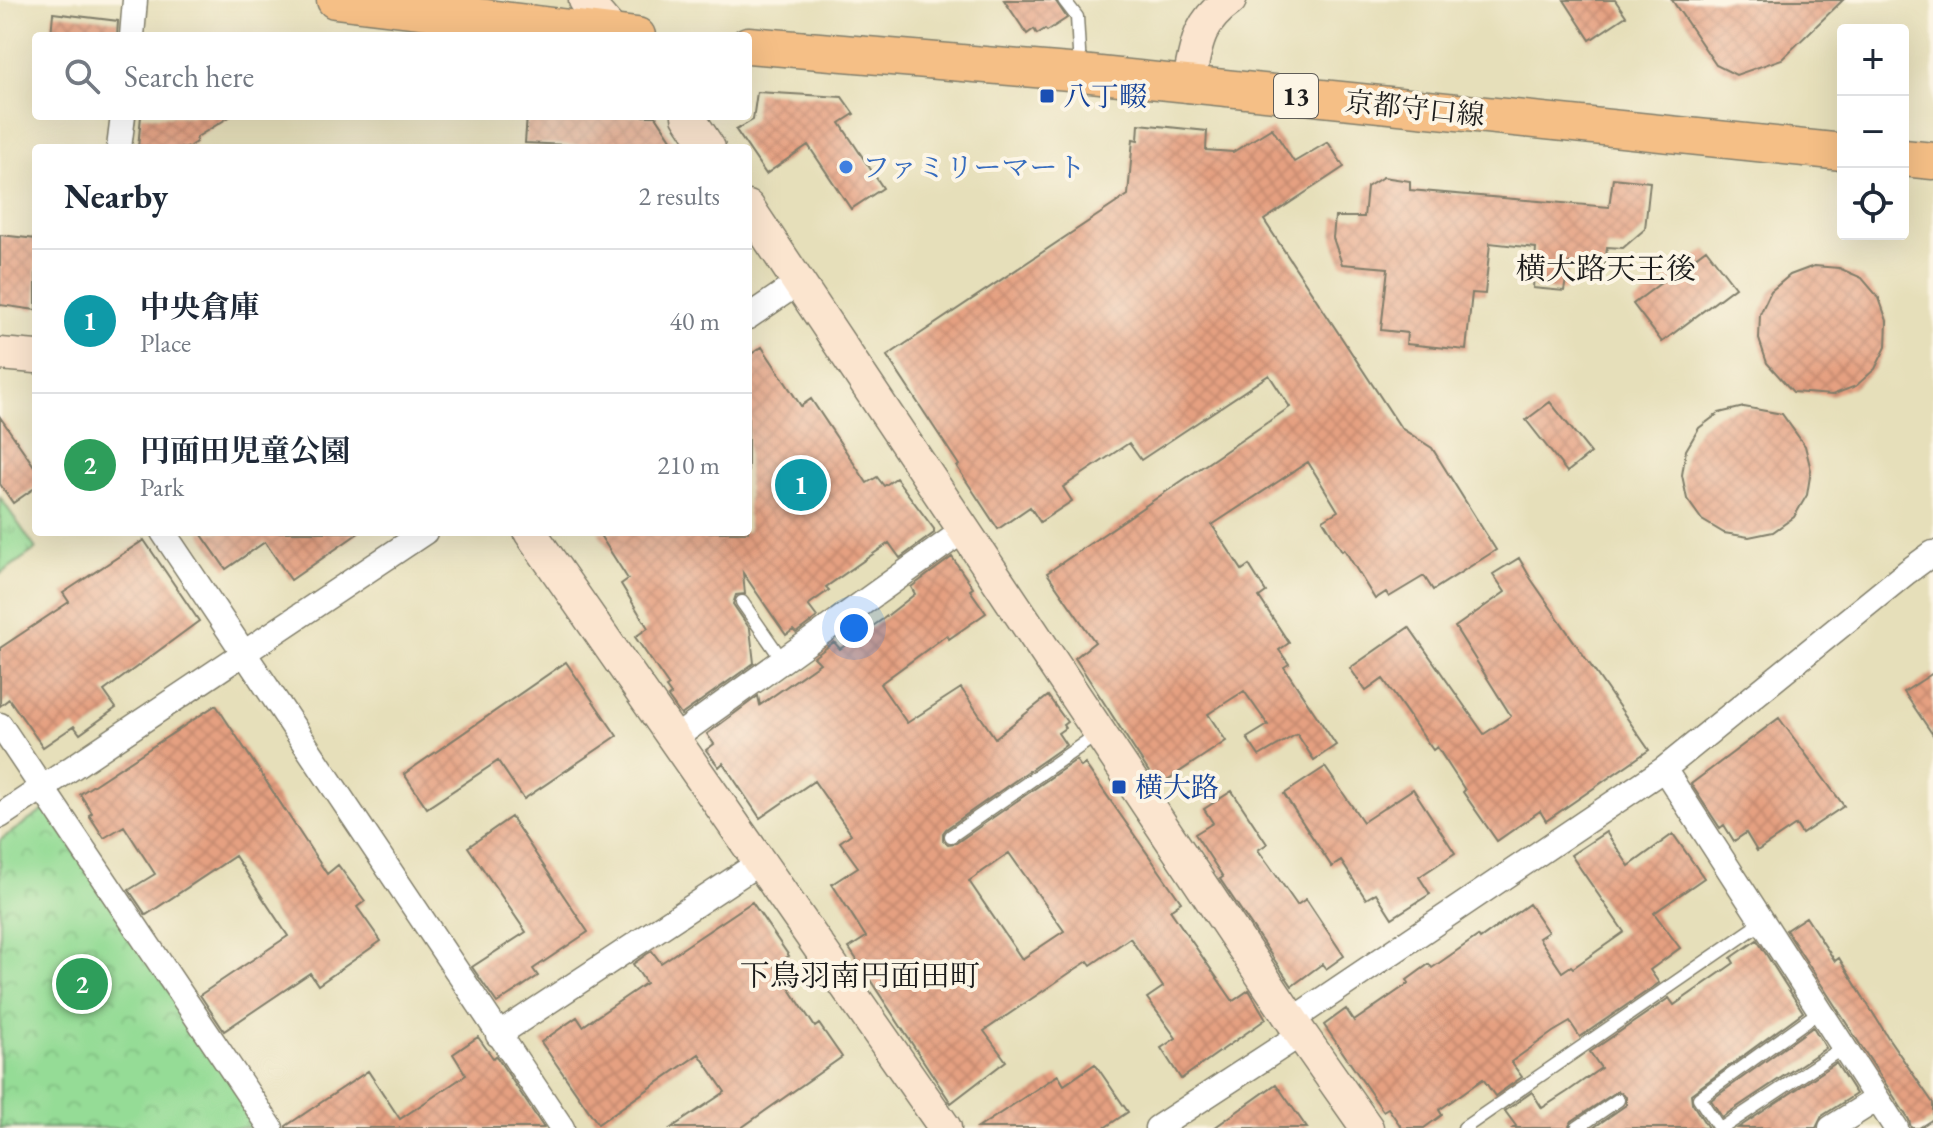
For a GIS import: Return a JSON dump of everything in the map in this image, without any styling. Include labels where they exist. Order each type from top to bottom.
[{"type":"main road","points":[[335,0],[597,32]]},
{"type":"main road","name":"京都守口線","points":[[752,45],[1081,73],[1837,151]]},
{"type":"main road","points":[[1909,159],[1933,161]]},
{"type":"street","points":[[132,32],[135,0]]},
{"type":"street","points":[[585,0],[619,32]]},
{"type":"street","points":[[1188,86],[1200,30],[1214,11],[1230,0]]},
{"type":"street","points":[[120,144],[122,120]]},
{"type":"street","points":[[691,120],[706,144]]},
{"type":"street","points":[[752,213],[1296,1027],[1367,1128]]},
{"type":"street","points":[[752,314],[798,283]]},
{"type":"street","points":[[0,354],[32,357]]},
{"type":"street","points":[[675,738],[964,530]]},
{"type":"street","points":[[166,536],[562,1128]]},
{"type":"street","points":[[0,816],[419,536]]},
{"type":"street","points":[[533,536],[945,1128]]},
{"type":"street","points":[[1157,1128],[1664,769],[1933,553]]},
{"type":"street","points":[[0,725],[271,1128]]},
{"type":"street","points":[[1664,769],[1896,1128]]},
{"type":"street","points":[[498,1035],[760,862]]},
{"type":"street","points":[[1831,1128],[1877,1099]]},
{"type":"lane","points":[[1064,0],[1077,17],[1081,73]]},
{"type":"lane","points":[[742,602],[783,661]]},
{"type":"lane","points":[[951,836],[1099,733]]},
{"type":"lane","points":[[1464,1128],[1763,922]]},
{"type":"lane","points":[[1820,1011],[1699,1098],[1720,1128],[1844,1047]]},
{"type":"lane","points":[[1577,1128],[1618,1100]]},
{"type":"green space","points":[[0,497],[36,549],[0,574]]},
{"type":"green space","points":[[46,809],[262,1128],[0,1128],[0,840]]},
{"type":"building","points":[[1004,0],[1055,0],[1067,18],[1047,31],[1045,29],[1037,34],[1034,29],[1027,34]]},
{"type":"building","points":[[1564,0],[1615,0],[1626,16],[1590,40]]},
{"type":"building","points":[[1672,0],[1843,0],[1782,59],[1736,75],[1716,65]]},
{"type":"building","points":[[53,13],[118,21],[117,32],[51,32]]},
{"type":"building","points":[[757,92],[842,97],[854,114],[840,123],[883,188],[851,209],[808,145],[766,174],[752,153],[752,144],[746,144],[736,130],[753,120]]},
{"type":"building","points":[[141,120],[225,120],[197,137],[193,144],[138,144]]},
{"type":"building","points":[[527,120],[659,120],[674,144],[546,144],[525,143]]},
{"type":"building","points":[[1139,124],[1207,131],[1206,150],[1233,152],[1272,128],[1294,162],[1328,142],[1344,167],[1264,220],[1401,428],[1432,448],[1496,550],[1433,590],[1424,576],[1389,597],[1386,592],[1375,599],[1323,520],[1338,511],[1308,462],[1212,525],[1242,570],[1249,565],[1266,592],[1259,597],[1289,643],[1279,650],[1289,664],[1284,667],[1336,745],[1314,760],[1297,734],[1259,756],[1247,738],[1268,725],[1244,691],[1208,714],[1226,741],[1158,786],[1075,658],[1095,642],[1047,573],[1290,407],[1269,375],[1141,460],[1129,443],[1063,487],[1072,501],[1040,522],[1030,507],[998,529],[887,356],[1128,195],[1133,139],[1138,140]]},
{"type":"building","points":[[1383,177],[1410,181],[1410,190],[1609,207],[1613,178],[1650,182],[1645,229],[1623,248],[1607,247],[1605,267],[1569,263],[1564,291],[1533,288],[1536,248],[1490,243],[1485,294],[1472,293],[1466,350],[1406,344],[1407,333],[1381,330],[1388,268],[1342,264],[1333,238],[1335,217],[1364,217],[1367,187]]},
{"type":"building","points":[[0,235],[32,239],[32,309],[0,305]]},
{"type":"building","points":[[1706,249],[1735,287],[1662,342],[1633,304]]},
{"type":"building","points":[[1814,266],[1839,268],[1862,278],[1879,298],[1887,321],[1886,347],[1875,369],[1856,386],[1832,395],[1793,392],[1767,363],[1759,339],[1760,314],[1771,291],[1790,275]]},
{"type":"building","points":[[762,347],[801,406],[811,399],[867,483],[877,477],[884,486],[896,478],[934,533],[900,558],[889,543],[826,587],[829,590],[808,605],[817,617],[796,633],[793,630],[786,635],[743,573],[745,594],[736,595],[733,604],[750,629],[754,663],[681,715],[668,697],[671,695],[666,688],[669,686],[635,637],[648,628],[621,584],[628,579],[601,536],[752,536],[752,353]]},
{"type":"building","points":[[1550,402],[1591,453],[1567,472],[1526,420]]},
{"type":"building","points":[[1744,407],[1782,414],[1805,446],[1811,470],[1807,495],[1794,517],[1773,532],[1749,537],[1724,533],[1702,520],[1687,499],[1682,475],[1686,450],[1699,428],[1719,413]]},
{"type":"building","points":[[0,417],[32,463],[32,490],[13,503],[0,484]]},
{"type":"building","points":[[203,536],[354,536],[291,580],[265,542],[226,569]]},
{"type":"building","points":[[144,540],[199,621],[104,691],[116,708],[80,734],[74,726],[43,747],[9,699],[0,706],[0,648],[69,602],[63,593]]},
{"type":"building","points":[[952,557],[986,613],[949,639],[947,635],[880,684],[907,723],[961,688],[995,738],[1048,696],[1067,722],[1058,733],[1066,745],[946,829],[943,840],[948,844],[956,843],[1076,760],[1081,767],[1085,764],[1181,902],[1170,910],[1233,1001],[1249,990],[1266,1019],[1181,1079],[1161,1048],[1176,1038],[1147,998],[1163,987],[1130,938],[1091,965],[1088,961],[984,1031],[1006,1061],[951,1103],[849,948],[866,937],[832,884],[858,867],[840,842],[851,834],[814,781],[760,818],[723,763],[719,767],[706,750],[714,744],[707,734],[758,696],[760,705],[820,663],[814,657],[834,642],[840,649],[883,619],[915,594],[911,587]],"holes":[[[1009,853],[1064,931],[1022,959],[969,881]]]},
{"type":"building","points":[[1519,558],[1649,750],[1546,821],[1540,811],[1497,841],[1437,747],[1433,750],[1383,679],[1366,691],[1350,668],[1409,627],[1484,734],[1511,716],[1455,627],[1505,592],[1493,574]]},
{"type":"building","points":[[566,662],[617,736],[524,799],[498,761],[427,808],[404,774]]},
{"type":"building","points":[[1933,673],[1933,735],[1904,692]]},
{"type":"building","points":[[216,705],[327,874],[338,865],[365,901],[357,907],[381,941],[318,985],[310,973],[224,1031],[200,995],[288,936],[235,856],[146,915],[129,890],[155,874],[124,826],[104,838],[80,794]]},
{"type":"building","points":[[1779,718],[1844,806],[1802,834],[1796,825],[1757,851],[1746,833],[1734,841],[1724,825],[1720,828],[1691,784]]},
{"type":"building","points":[[1325,767],[1363,822],[1413,789],[1455,853],[1419,877],[1430,894],[1392,918],[1376,893],[1366,899],[1341,861],[1332,867],[1284,794]]},
{"type":"building","points":[[1232,791],[1267,844],[1258,850],[1297,905],[1306,899],[1344,956],[1326,969],[1322,964],[1292,986],[1220,879],[1223,877],[1195,834],[1213,823],[1204,809]]},
{"type":"building","points":[[511,817],[588,932],[533,969],[538,976],[497,1003],[472,967],[526,932],[468,847]]},
{"type":"building","points":[[1606,832],[1629,866],[1673,834],[1704,878],[1654,913],[1680,948],[1650,970],[1659,983],[1580,1037],[1570,1022],[1553,1032],[1511,1062],[1522,1077],[1495,1096],[1483,1079],[1439,1110],[1442,1115],[1424,1128],[1402,1128],[1388,1108],[1383,1111],[1324,1025],[1346,1009],[1354,1021],[1409,983],[1407,980],[1429,964],[1432,968],[1529,904],[1548,932],[1539,938],[1562,972],[1571,966],[1573,968],[1624,932],[1571,855]]},
{"type":"building","points":[[752,902],[789,956],[774,965],[815,1027],[819,1024],[842,1057],[741,1128],[671,1128],[725,1092],[699,1054],[598,1124],[541,1042],[577,1017],[583,1026],[646,983],[633,964],[647,954],[652,951],[661,963]]},
{"type":"building","points":[[1806,917],[1835,961],[1839,958],[1933,1103],[1933,1119],[1919,1128],[1911,1128],[1909,1120],[1786,930]]},
{"type":"building","points":[[1757,940],[1803,1012],[1691,1094],[1692,1103],[1708,1128],[1593,1128],[1626,1105],[1626,1096],[1618,1091],[1572,1121],[1568,1128],[1513,1128],[1516,1126],[1505,1111],[1532,1092],[1542,1108],[1567,1092],[1601,1068],[1590,1052],[1669,998],[1674,1005],[1734,963],[1731,958]]},
{"type":"building","points":[[1813,1027],[1826,1048],[1722,1117],[1711,1100]]},
{"type":"building","points":[[478,1037],[493,1058],[496,1056],[544,1128],[286,1128],[368,1071],[400,1119],[466,1075],[453,1054]]},
{"type":"building","points":[[1836,1063],[1856,1094],[1822,1116],[1816,1128],[1738,1128]]},
{"type":"building","points":[[1095,1064],[1128,1112],[1104,1128],[978,1128],[1058,1075],[1064,1085]]},
{"type":"building","points":[[1276,1084],[1307,1128],[1214,1128]]},
{"type":"place","name":"八丁畷","points":[[1047,96]]},
{"type":"place","name":"ファミリーマート","points":[[846,167]]},
{"type":"place","name":"中央倉庫","points":[[801,485]]},
{"type":"place","name":"横大路","points":[[1119,787]]},
{"type":"place","name":"円面田児童公園","points":[[82,984]]},
{"type":"district","name":"横大路天王後","points":[[1606,269]]},
{"type":"district","name":"下鳥羽南円面田町","points":[[860,976]]}]
